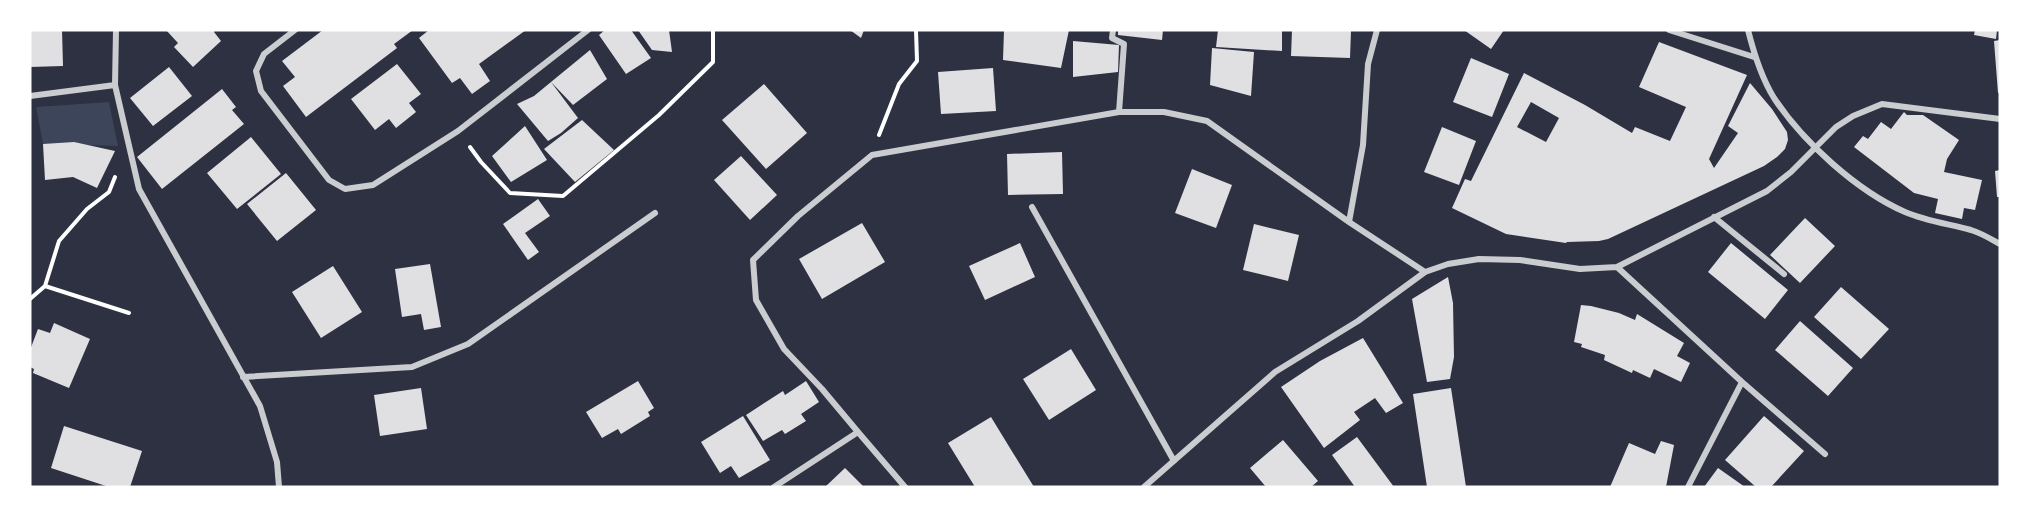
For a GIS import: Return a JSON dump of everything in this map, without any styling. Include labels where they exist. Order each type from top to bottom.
[{"type":"street","points":[[116,30],[115,85],[139,189],[260,406],[278,462],[279,487]]},
{"type":"street","points":[[295,30],[264,54],[256,70],[261,91],[328,180],[345,189],[373,185],[458,131],[588,30]]},
{"type":"street","points":[[1113,30],[1112,38],[1124,44],[1119,112]]},
{"type":"street","points":[[1349,222],[1364,146],[1368,64],[1377,30]]},
{"type":"street","points":[[1669,30],[1754,57]]},
{"type":"street","points":[[1748,30],[1754,57],[1774,97],[1793,123],[1845,173],[1869,192],[1905,212],[1973,231],[2000,244]]},
{"type":"street","points":[[30,96],[115,85]]},
{"type":"street","points":[[1144,487],[1275,372],[1358,321],[1425,272],[1448,264],[1479,259],[1520,260],[1580,269],[1617,267],[1767,191],[1836,127],[1853,116],[1882,104],[2000,119]]},
{"type":"street","points":[[905,487],[822,389],[784,350],[756,300],[753,260],[798,216],[872,155],[1119,112],[1164,112],[1207,121],[1349,222],[1425,272]]},
{"type":"street","points":[[1032,207],[1174,461]]},
{"type":"street","points":[[243,377],[412,367],[468,344],[656,213]]},
{"type":"street","points":[[1714,217],[1785,274]]},
{"type":"street","points":[[1617,267],[1742,382],[1825,454]]},
{"type":"street","points":[[1688,487],[1742,382]]},
{"type":"street","points":[[774,487],[858,432]]},
{"type":"path","points":[[458,131],[481,162],[510,192],[563,196],[660,115],[713,62],[713,30]]},
{"type":"path","points":[[872,155],[899,84],[917,61],[916,30]]},
{"type":"path","points":[[30,298],[45,286],[59,241],[87,209],[109,192],[118,170]]},
{"type":"path","points":[[45,286],[129,313]]},
{"type":"shaded area","points":[[109,102],[118,146],[43,144],[36,107]]},
{"type":"building","points":[[30,30],[62,30],[63,66],[30,67]]},
{"type":"building","points":[[166,30],[215,30],[214,32],[221,41],[193,67],[174,47],[178,43]]},
{"type":"building","points":[[323,30],[413,30],[394,44],[397,48],[306,117],[283,86],[295,77],[282,61]]},
{"type":"building","points":[[429,30],[526,30],[479,64],[490,81],[472,94],[460,78],[452,83],[419,38]]},
{"type":"building","points":[[605,30],[631,30],[651,58],[626,74],[599,35]]},
{"type":"building","points":[[638,30],[669,30],[672,52],[652,50]]},
{"type":"building","points":[[850,30],[864,30],[861,38]]},
{"type":"building","points":[[1004,30],[1069,30],[1061,68],[1003,60]]},
{"type":"building","points":[[1118,30],[1163,30],[1162,40],[1118,35]]},
{"type":"building","points":[[1218,30],[1282,30],[1282,51],[1216,47]]},
{"type":"building","points":[[1292,30],[1351,31],[1350,58],[1291,56]]},
{"type":"building","points":[[1464,30],[1504,30],[1491,49]]},
{"type":"building","points":[[1975,30],[1997,30],[1996,39],[1974,35]]},
{"type":"building","points":[[2000,40],[2000,93],[1998,93],[1994,41]]},
{"type":"building","points":[[1073,41],[1119,45],[1118,72],[1073,77]]},
{"type":"building","points":[[1659,42],[1747,75],[1709,159],[1714,168],[1738,133],[1728,126],[1750,83],[1772,109],[1787,132],[1788,140],[1785,149],[1764,166],[1608,239],[1599,241],[1566,243],[1506,234],[1452,208],[1465,179],[1471,181],[1524,73],[1632,133],[1635,127],[1670,141],[1686,107],[1639,87]],"holes":[[[1531,102],[1559,118],[1546,142],[1517,127]]]},
{"type":"building","points":[[1212,48],[1254,52],[1251,96],[1210,85]]},
{"type":"building","points":[[590,50],[607,79],[573,105],[551,82]]},
{"type":"building","points":[[1471,58],[1509,74],[1492,117],[1453,102]]},
{"type":"building","points":[[397,64],[421,94],[409,103],[416,112],[396,128],[389,119],[375,130],[351,99]]},
{"type":"building","points":[[169,67],[192,96],[153,126],[130,98]]},
{"type":"building","points":[[993,68],[996,111],[941,114],[938,72]]},
{"type":"building","points":[[551,82],[578,118],[548,141],[517,104],[534,96]]},
{"type":"building","points":[[764,84],[807,133],[766,169],[722,120]]},
{"type":"building","points":[[222,89],[236,107],[232,110],[244,124],[162,189],[137,157]]},
{"type":"building","points":[[1904,112],[1907,115],[1923,115],[1959,140],[1947,159],[1944,172],[1982,180],[1975,210],[1964,208],[1962,219],[1935,213],[1938,199],[1914,193],[1854,147],[1863,136],[1868,139],[1881,122],[1891,129]]},
{"type":"building","points":[[582,120],[614,150],[575,182],[544,149]]},
{"type":"building","points":[[525,126],[547,160],[511,182],[492,156]]},
{"type":"building","points":[[1442,127],[1476,141],[1459,185],[1424,172]]},
{"type":"building","points":[[251,137],[281,174],[237,209],[207,173]]},
{"type":"building","points":[[74,142],[115,151],[97,188],[73,177],[45,180],[43,144]]},
{"type":"building","points":[[1062,152],[1063,194],[1008,195],[1007,154]]},
{"type":"building","points":[[741,156],[777,195],[750,220],[714,180]]},
{"type":"building","points":[[1192,169],[1232,185],[1216,228],[1175,213]]},
{"type":"building","points":[[2000,170],[2000,197],[1997,197],[1995,171]]},
{"type":"building","points":[[286,173],[316,210],[277,241],[247,204]]},
{"type":"building","points":[[538,199],[550,216],[525,233],[539,252],[528,260],[503,224]]},
{"type":"building","points":[[1805,218],[1835,246],[1800,283],[1770,255]]},
{"type":"building","points":[[862,223],[885,262],[822,299],[799,259]]},
{"type":"building","points":[[1254,224],[1299,235],[1288,281],[1243,270]]},
{"type":"building","points":[[1020,243],[1035,277],[985,300],[969,266]]},
{"type":"building","points":[[1731,243],[1788,290],[1765,319],[1708,272]]},
{"type":"building","points":[[430,264],[441,327],[424,330],[421,314],[402,317],[395,269]]},
{"type":"building","points":[[333,266],[362,312],[321,338],[292,292]]},
{"type":"building","points":[[1448,277],[1453,303],[1454,357],[1450,379],[1427,382],[1412,299]]},
{"type":"building","points":[[1841,287],[1889,329],[1861,359],[1814,317]]},
{"type":"building","points":[[1581,305],[1619,313],[1635,320],[1637,314],[1684,343],[1677,356],[1690,363],[1681,382],[1654,369],[1650,378],[1633,370],[1632,373],[1604,360],[1605,355],[1581,347],[1582,344],[1574,342]]},
{"type":"building","points":[[1800,321],[1853,368],[1828,396],[1775,350]]},
{"type":"building","points":[[54,323],[90,339],[69,388],[33,373],[34,369],[30,367],[30,350],[38,329],[50,333]]},
{"type":"building","points":[[1363,338],[1403,403],[1386,413],[1375,398],[1354,412],[1360,420],[1324,448],[1281,387],[1320,361]]},
{"type":"building","points":[[1071,349],[1096,390],[1049,420],[1023,379]]},
{"type":"building","points":[[638,381],[654,408],[648,412],[650,416],[621,434],[618,429],[602,438],[586,412]]},
{"type":"building","points":[[806,381],[819,402],[801,414],[806,421],[785,434],[782,430],[763,441],[746,415],[783,391],[785,395]]},
{"type":"building","points":[[421,388],[427,429],[380,436],[374,395]]},
{"type":"building","points":[[1451,388],[1466,487],[1427,487],[1413,394]]},
{"type":"building","points":[[743,416],[770,460],[739,478],[731,466],[720,473],[701,442]]},
{"type":"building","points":[[1764,416],[1804,451],[1771,487],[1756,487],[1725,460]]},
{"type":"building","points":[[991,417],[1034,487],[975,487],[948,443]]},
{"type":"building","points":[[64,426],[142,451],[130,487],[109,487],[51,468]]},
{"type":"building","points":[[1357,437],[1394,487],[1355,487],[1332,455]]},
{"type":"building","points":[[1283,440],[1318,481],[1311,487],[1266,487],[1250,468]]},
{"type":"building","points":[[1661,441],[1674,445],[1666,487],[1610,487],[1629,443],[1655,454]]},
{"type":"building","points":[[845,468],[864,487],[825,487]]},
{"type":"building","points":[[1718,468],[1745,487],[1704,487]]}]
